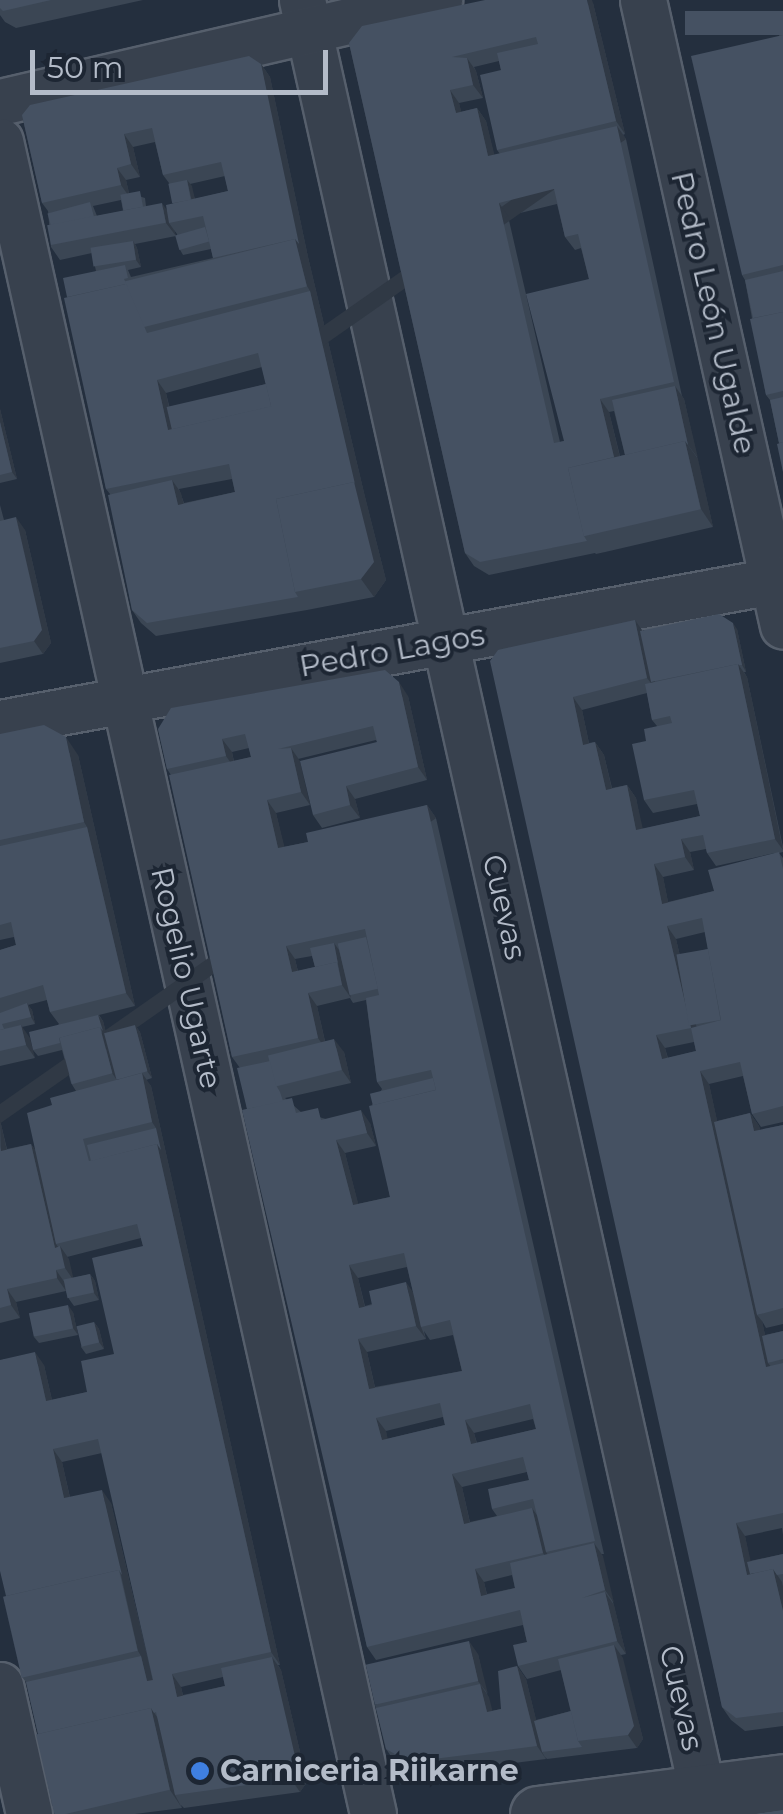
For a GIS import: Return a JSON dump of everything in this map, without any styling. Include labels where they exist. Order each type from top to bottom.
[{"type":"street","points":[[0,102],[305,15],[439,0]]},
{"type":"street","name":"Pedro León Ugalde","points":[[643,0],[778,580],[783,626]]},
{"type":"street","name":"Cuevas","points":[[305,15],[704,1803]]},
{"type":"street","name":"Rogelio Ugarte","points":[[0,141],[373,1814]]},
{"type":"street","name":"Pedro Lagos","points":[[0,723],[778,580]]},
{"type":"street","points":[[0,1685],[29,1814]]},
{"type":"street","points":[[538,1814],[704,1803],[783,1782]]},
{"type":"building","points":[[0,0],[51,0],[3,11]]},
{"type":"building","points":[[485,0],[587,0],[616,121],[497,150],[480,75],[501,70],[497,53],[538,44],[536,37],[452,57],[467,58],[473,85],[450,90],[456,113],[477,108],[488,156],[617,126],[674,382],[600,399],[614,457],[568,468],[587,541],[480,562],[465,553],[349,43],[362,26]],"holes":[[[554,189],[565,237],[578,234],[589,279],[526,294],[564,441],[554,443],[499,203]]]},
{"type":"building","points":[[685,11],[783,11],[783,35],[685,35]]},
{"type":"building","points":[[783,35],[783,265],[742,275],[691,56]]},
{"type":"building","points":[[249,56],[261,64],[299,244],[295,239],[213,258],[203,216],[169,223],[166,205],[228,191],[221,162],[163,175],[152,128],[124,134],[131,164],[117,168],[121,185],[42,203],[22,115],[30,105]]},
{"type":"building","points":[[187,180],[191,200],[172,203],[168,184]]},
{"type":"building","points":[[140,191],[143,207],[123,211],[120,195]]},
{"type":"building","points":[[90,202],[94,217],[52,229],[47,213]]},
{"type":"building","points":[[162,203],[166,223],[51,245],[47,225]]},
{"type":"building","points":[[205,227],[209,241],[179,250],[175,236]]},
{"type":"building","points":[[295,239],[307,287],[136,329],[124,282]]},
{"type":"building","points":[[133,241],[136,260],[94,266],[91,248]]},
{"type":"building","points":[[125,265],[128,287],[126,284],[67,297],[63,278]]},
{"type":"building","points":[[783,271],[783,312],[753,318],[745,280]]},
{"type":"building","points":[[126,284],[147,333],[310,291],[355,484],[276,499],[298,597],[147,623],[132,610],[108,495],[172,480],[178,505],[235,492],[229,464],[106,489],[64,298]],"holes":[[[258,353],[271,406],[168,430],[157,380]]]},
{"type":"building","points":[[783,312],[783,391],[766,395],[750,319]]},
{"type":"building","points":[[266,384],[271,406],[172,429],[167,407]]},
{"type":"building","points":[[675,386],[688,445],[685,441],[625,455],[612,400]]},
{"type":"building","points":[[783,397],[783,442],[779,443],[770,400]]},
{"type":"building","points":[[0,422],[12,472],[0,475]]},
{"type":"building","points":[[685,441],[701,509],[584,536],[568,468]]},
{"type":"building","points":[[783,442],[783,472],[777,444]]},
{"type":"building","points":[[354,482],[374,562],[361,579],[295,592],[276,499]]},
{"type":"building","points":[[16,517],[42,630],[34,641],[0,648],[0,521]]},
{"type":"building","points":[[719,614],[733,623],[742,665],[651,682],[640,631]]},
{"type":"building","points":[[635,620],[647,678],[573,697],[583,745],[595,742],[606,790],[627,785],[636,830],[700,816],[694,790],[644,800],[632,744],[646,741],[644,729],[672,723],[670,716],[652,720],[645,684],[738,664],[775,839],[707,853],[703,835],[681,839],[685,857],[654,864],[662,904],[714,891],[708,870],[779,852],[783,869],[783,1106],[752,1114],[740,1062],[700,1071],[766,1367],[783,1363],[783,1513],[736,1523],[747,1575],[773,1569],[783,1611],[783,1712],[736,1718],[722,1707],[490,661],[498,650]],"holes":[[[702,918],[721,1020],[691,1028],[667,926]],[[691,1028],[696,1051],[662,1059],[656,1035]]]},
{"type":"building","points":[[385,670],[399,682],[418,767],[346,786],[350,805],[313,815],[300,761],[377,742],[373,726],[278,749],[291,748],[301,792],[267,800],[278,848],[308,842],[306,833],[427,805],[595,1541],[546,1552],[533,1499],[492,1509],[488,1489],[529,1480],[523,1457],[452,1474],[464,1524],[532,1508],[543,1553],[475,1569],[481,1596],[515,1588],[510,1563],[594,1543],[605,1590],[582,1598],[605,1592],[617,1641],[518,1666],[513,1645],[527,1642],[520,1610],[367,1647],[242,1110],[292,1098],[296,1113],[318,1108],[321,1120],[361,1110],[367,1133],[336,1140],[353,1205],[390,1197],[369,1106],[436,1090],[431,1070],[377,1082],[366,998],[379,995],[365,929],[286,946],[292,972],[337,962],[342,985],[308,993],[318,1038],[232,1057],[169,775],[251,757],[245,734],[222,739],[226,756],[167,769],[158,729],[171,708]],"holes":[[[404,1253],[421,1327],[450,1320],[462,1371],[369,1389],[358,1339],[416,1326],[406,1282],[369,1291],[372,1305],[359,1308],[349,1265]],[[440,1403],[445,1425],[382,1440],[376,1418]],[[530,1404],[536,1429],[471,1444],[465,1420]]]},
{"type":"building","points":[[44,725],[66,737],[84,822],[0,840],[0,734]]},
{"type":"building","points":[[87,827],[126,993],[50,1012],[43,985],[0,998],[0,950],[16,945],[11,922],[0,925],[0,846]]},
{"type":"building","points":[[366,937],[378,989],[350,995],[338,944]]},
{"type":"building","points":[[334,943],[338,964],[315,967],[310,948]]},
{"type":"building","points":[[708,949],[721,1020],[689,1025],[676,955]]},
{"type":"building","points":[[27,1003],[31,1017],[2,1024],[4,1029],[0,1030],[0,1013]]},
{"type":"building","points":[[98,1015],[103,1031],[100,1027],[59,1038],[60,1043],[33,1050],[29,1032]]},
{"type":"building","points":[[21,1025],[26,1045],[0,1051],[0,1030]]},
{"type":"building","points":[[135,1025],[147,1071],[117,1080],[104,1033]]},
{"type":"building","points":[[100,1027],[112,1073],[72,1084],[59,1038]]},
{"type":"building","points":[[334,1039],[342,1070],[276,1087],[268,1055]]},
{"type":"building","points":[[270,1061],[283,1101],[247,1109],[237,1068]]},
{"type":"building","points":[[142,1073],[152,1122],[83,1139],[89,1161],[157,1144],[271,1652],[172,1674],[177,1697],[225,1686],[221,1668],[272,1657],[298,1769],[291,1779],[175,1795],[156,1712],[151,1708],[38,1734],[26,1682],[141,1656],[147,1681],[153,1680],[98,1439],[53,1449],[64,1498],[102,1490],[122,1575],[119,1570],[6,1596],[0,1571],[0,1360],[35,1352],[46,1401],[87,1392],[81,1361],[114,1354],[92,1258],[143,1246],[137,1224],[56,1244],[27,1113],[52,1105],[50,1098]]},
{"type":"building","points":[[433,1078],[436,1090],[373,1105],[370,1094]]},
{"type":"building","points":[[750,1113],[754,1131],[783,1125],[783,1308],[757,1315],[714,1122]]},
{"type":"building","points":[[156,1128],[161,1150],[157,1144],[91,1161],[87,1145]]},
{"type":"building","points":[[31,1144],[55,1248],[60,1246],[65,1268],[56,1270],[57,1278],[7,1289],[11,1305],[0,1308],[0,1147],[1,1151]]},
{"type":"building","points":[[90,1274],[94,1293],[68,1298],[64,1280]]},
{"type":"building","points":[[68,1305],[73,1328],[34,1337],[29,1313]]},
{"type":"building","points":[[94,1322],[99,1342],[82,1347],[77,1326]]},
{"type":"building","points":[[783,1331],[783,1359],[768,1363],[762,1336]]},
{"type":"building","points":[[783,1554],[783,1574],[777,1575],[773,1569],[750,1574],[747,1562]]},
{"type":"building","points":[[119,1570],[138,1651],[22,1678],[3,1597]]},
{"type":"building","points":[[469,1641],[478,1681],[375,1705],[366,1665]]},
{"type":"building","points":[[614,1645],[634,1726],[628,1735],[578,1741],[558,1659]]},
{"type":"building","points":[[517,1666],[537,1746],[409,1762],[386,1749],[376,1708],[480,1684],[487,1712],[501,1709],[498,1671]]},
{"type":"building","points":[[151,1708],[170,1790],[54,1814],[36,1735]]},
{"type":"building","points":[[571,1711],[582,1747],[542,1752],[534,1721]]},
{"type":"place","name":"Carniceria Riikarne","points":[[200,1771]]}]
